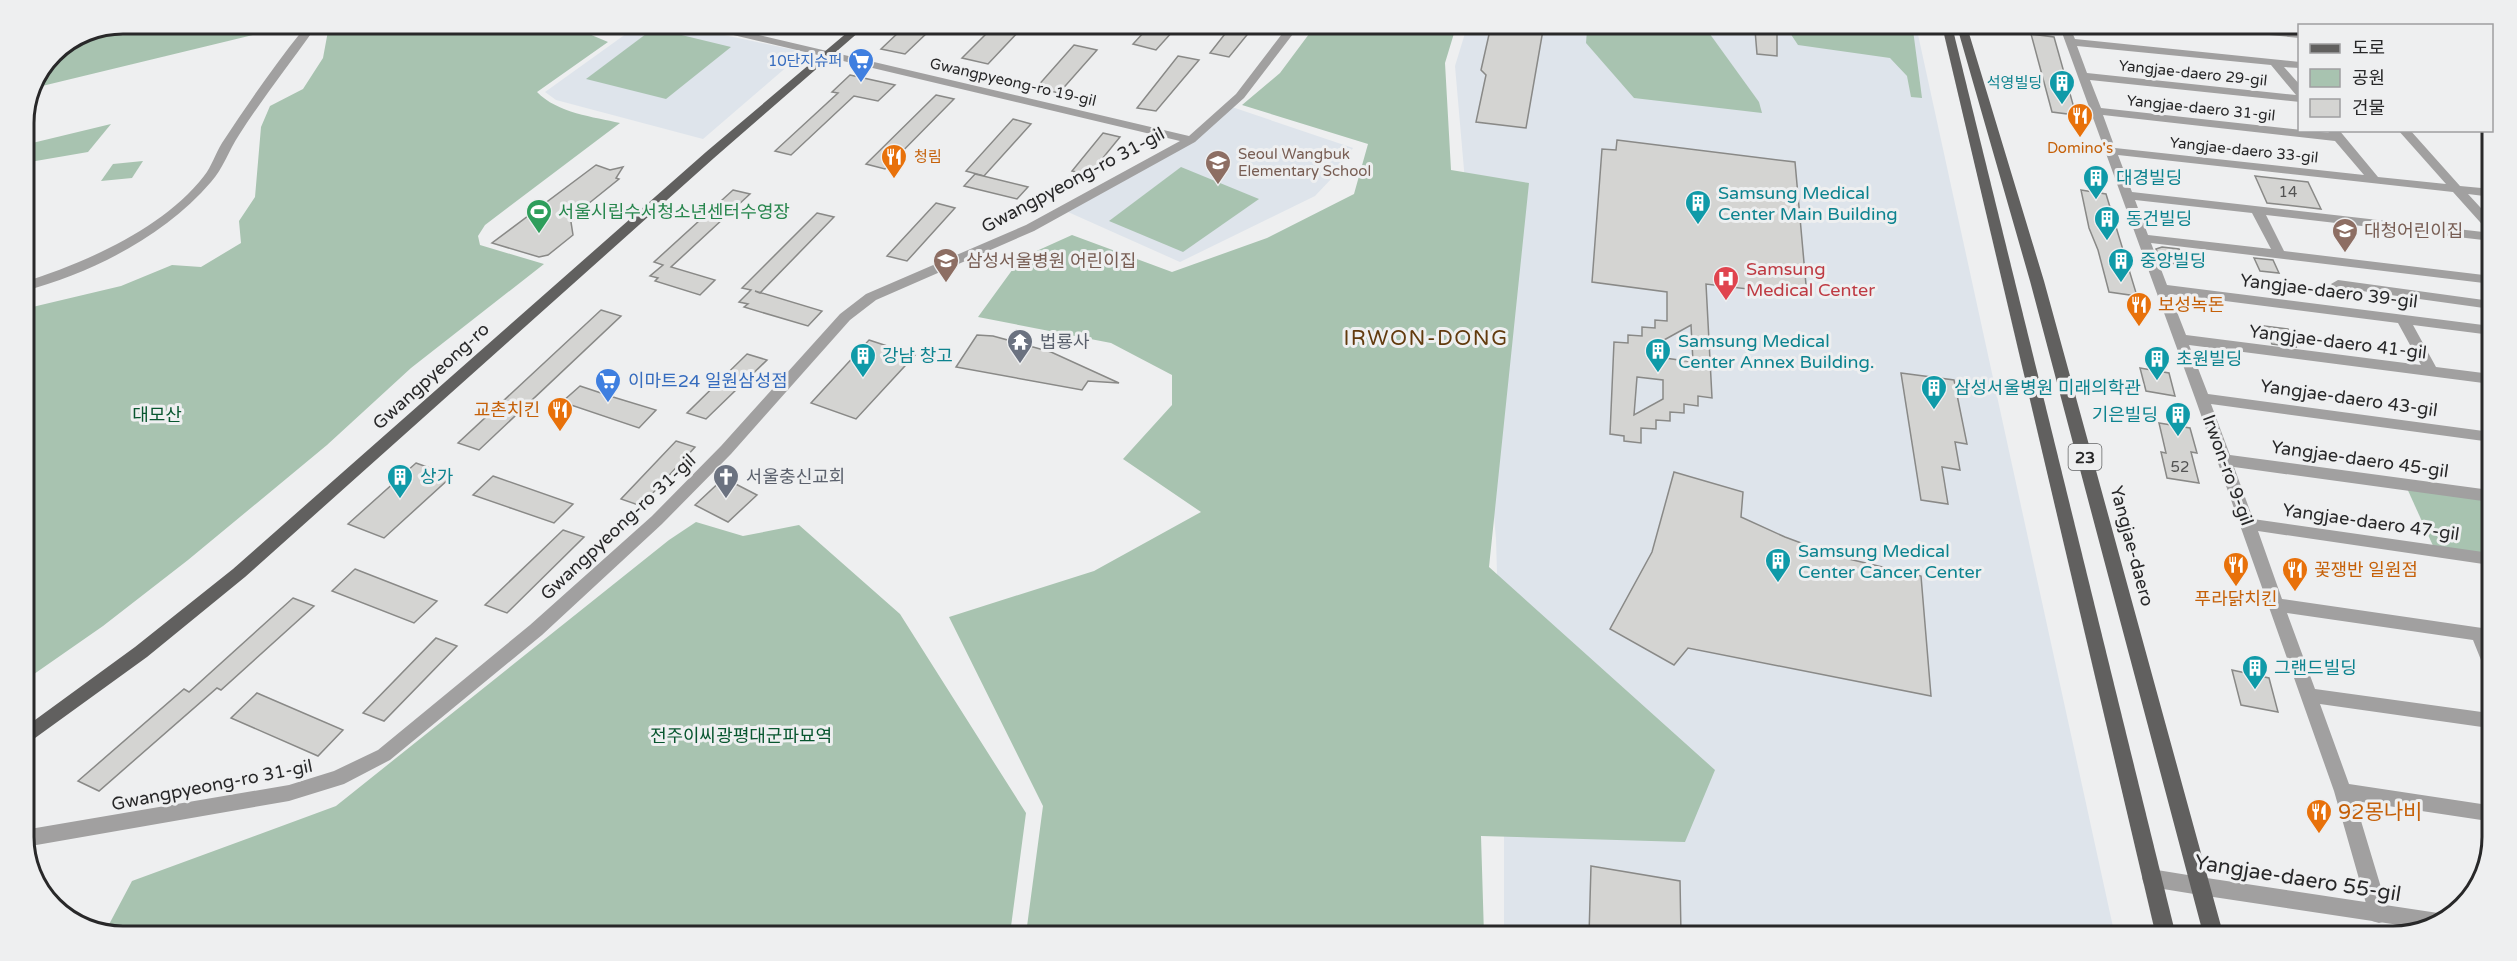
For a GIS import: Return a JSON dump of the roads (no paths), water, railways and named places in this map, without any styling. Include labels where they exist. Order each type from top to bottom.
[{"type":"main road","name":"Gwangpyeong-ro","points":[[35,730],[141,652],[239,573],[710,155],[851,34]]},
{"type":"main road","name":"23","points":[[1949,34],[2163,926]]},
{"type":"main road","name":"Yangjae-daero","points":[[1965,34],[2103,520],[2211,926]]},
{"type":"street","points":[[34,283],[82,266],[134,238],[188,200],[210,177],[217,158],[249,110],[306,34]]},
{"type":"street","name":"Gwangpyeong-ro 19-gil","points":[[742,34],[1191,140]]},
{"type":"street","name":"Gwangpyeong-ro 31-gil","points":[[35,837],[289,793],[338,778],[384,755],[536,630],[657,520],[726,450],[845,316],[872,297],[1030,228],[1191,140],[1240,96],[1288,34]]},
{"type":"street","name":"Irwon-ro 9-gil","points":[[2067,34],[2202,398],[2343,791],[2379,914]]},
{"type":"street","points":[[2070,42],[2298,66]]},
{"type":"street","points":[[2274,63],[2298,91]]},
{"type":"street","name":"Yangjae-daero 29-gil","points":[[2083,76],[2298,99]]},
{"type":"street","name":"Yangjae-daero 31-gil","points":[[2096,111],[2298,130]]},
{"type":"street","name":"Yangjae-daero 31-gil","points":[[2314,132],[2335,134]]},
{"type":"street","points":[[2405,132],[2482,217]]},
{"type":"street","name":"Yangjae-daero 33-gil","points":[[2335,134],[2374,180]]},
{"type":"street","name":"Yangjae-daero 33-gil","points":[[2110,151],[2482,192]]},
{"type":"street","points":[[2127,195],[2482,236]]},
{"type":"street","points":[[2257,210],[2280,255]]},
{"type":"street","points":[[2143,238],[2482,279]]},
{"type":"street","points":[[2338,285],[2482,303]]},
{"type":"street","name":"Yangjae-daero 39-gil","points":[[2162,289],[2482,329]]},
{"type":"street","points":[[2403,319],[2432,372]]},
{"type":"street","name":"Yangjae-daero 41-gil","points":[[2180,339],[2482,378]]},
{"type":"street","name":"Yangjae-daero 43-gil","points":[[2202,398],[2482,435]]},
{"type":"street","name":"Yangjae-daero 45-gil","points":[[2224,460],[2482,495]]},
{"type":"street","name":"Yangjae-daero 47-gil","points":[[2247,524],[2482,558]]},
{"type":"street","points":[[2276,605],[2482,635]]},
{"type":"street","points":[[2308,695],[2482,720]]},
{"type":"street","points":[[2343,791],[2482,812]]},
{"type":"street","name":"Yangjae-daero 55-gil","points":[[2151,878],[2426,920]]},
{"type":"place","name":"10단지슈퍼","points":[[861,84]]},
{"type":"place","name":"석영빌딩","points":[[2062,106]]},
{"type":"place","name":"Domino's","points":[[2080,139]]},
{"type":"place","name":"청림","points":[[894,180]]},
{"type":"place","name":"Seoul Wangbuk Elementary School","points":[[1218,186]]},
{"type":"place","name":"대경빌딩","points":[[2096,201]]},
{"type":"place","name":"Samsung Medical Center Main Building","points":[[1698,226]]},
{"type":"place","name":"서울시립수서청소년센터수영장","points":[[539,235]]},
{"type":"place","name":"동건빌딩","points":[[2107,242]]},
{"type":"place","name":"대청어린이집","points":[[2345,254]]},
{"type":"place","name":"삼성서울병원 어린이집","points":[[946,284]]},
{"type":"place","name":"중앙빌딩","points":[[2121,284]]},
{"type":"place","name":"Samsung Medical Center","points":[[1726,302]]},
{"type":"place","name":"보성녹돈","points":[[2139,328]]},
{"type":"place","name":"법룡사","points":[[1020,365]]},
{"type":"place","name":"Samsung Medical Center Annex Building.","points":[[1658,374]]},
{"type":"place","name":"강남 창고","points":[[863,379]]},
{"type":"place","name":"초원빌딩","points":[[2157,382]]},
{"type":"place","name":"이마트24 일원삼성점","points":[[608,404]]},
{"type":"place","name":"삼성서울병원 미래의학관","points":[[1934,411]]},
{"type":"place","name":"교촌치킨","points":[[560,433]]},
{"type":"place","name":"기은빌딩","points":[[2178,438]]},
{"type":"place","name":"상가","points":[[400,500]]},
{"type":"place","name":"서울충신교회","points":[[726,500]]},
{"type":"place","name":"Samsung Medical Center Cancer Center","points":[[1778,584]]},
{"type":"place","name":"푸라닭치킨","points":[[2236,588]]},
{"type":"place","name":"꽃쟁반 일원점","points":[[2295,593]]},
{"type":"place","name":"그랜드빌딩","points":[[2255,691]]},
{"type":"place","name":"92몽나비","points":[[2319,835]]},
{"type":"district","name":"IRWON-DONG","points":[[1426,338]]},
{"type":"park label","name":"대모산","points":[[157,415]]},
{"type":"park label","name":"전주이씨광평대군파묘역","points":[[741,736]]}]
